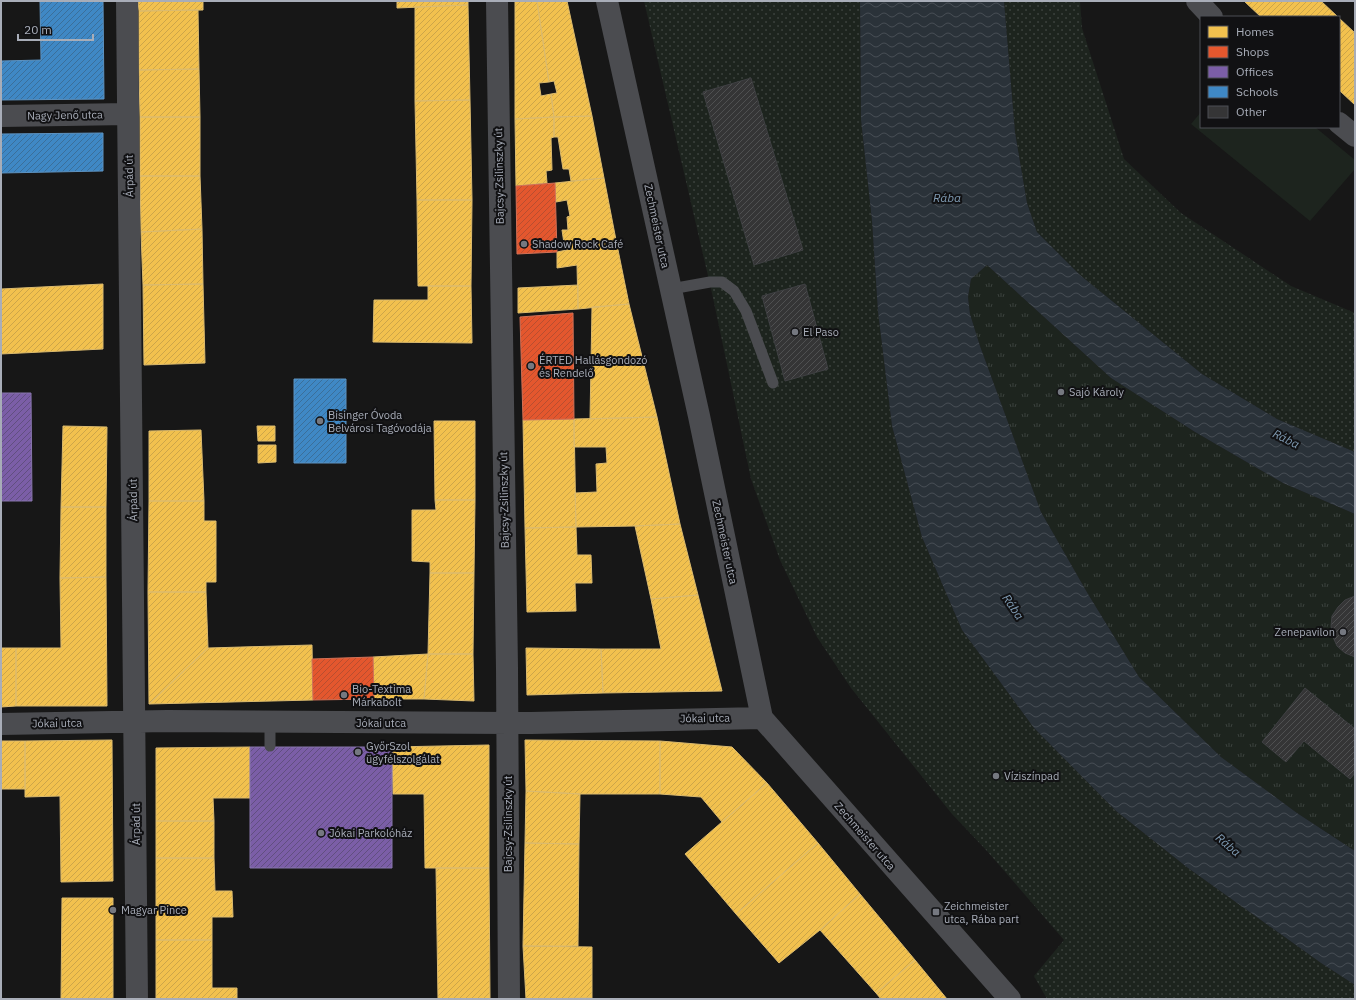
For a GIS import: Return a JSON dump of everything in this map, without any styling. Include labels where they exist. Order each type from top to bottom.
[{"type":"street","name":"Árpád út","points":[[127,1],[137,999]]},
{"type":"street","name":"Bajcsy-Zsilinszky út","points":[[497,1],[507,723],[509,999]]},
{"type":"street","name":"Zechmeister utca","points":[[607,1],[700,416],[762,718],[1010,999]]},
{"type":"street","points":[[1197,1],[1211,16]]},
{"type":"street","name":"Nagy Jenő utca","points":[[1,116],[128,114]]},
{"type":"street","points":[[1340,124],[1355,136]]},
{"type":"street","name":"Jókai utca","points":[[1,724],[135,722],[507,723],[762,718]]},
{"type":"lane","points":[[671,289],[710,282],[722,282],[734,291],[746,311],[773,383]]},
{"type":"lane","points":[[270,722],[270,746]]},
{"type":"green space","points":[[644,1],[860,1],[861,120],[872,221],[878,312],[892,426],[922,537],[962,630],[1034,728],[1116,811],[1188,868],[1321,963],[1355,985],[1355,999],[1047,999],[1034,976],[1064,940],[987,851],[952,814],[851,688],[817,637],[780,560],[751,479],[712,293]]},
{"type":"green space","points":[[1004,1],[1080,1],[1082,28],[1124,159],[1181,213],[1291,286],[1355,313],[1355,452],[1277,419],[1202,374],[1080,275],[1037,232],[1027,203],[1015,132]]},
{"type":"green space","points":[[1200,113],[1200,128],[1316,128],[1355,160],[1355,169],[1310,221],[1191,124]]},
{"type":"green space","points":[[987,265],[1111,378],[1195,432],[1283,483],[1355,514],[1355,851],[1297,813],[1221,757],[1139,677],[1088,594],[1041,512],[980,346],[970,314],[968,297],[971,279]]},
{"type":"water","name":"Rába","points":[[860,1],[1004,1],[1015,132],[1027,203],[1037,232],[1080,275],[1202,374],[1277,419],[1355,452],[1355,514],[1283,483],[1195,432],[1111,378],[987,265],[971,279],[968,297],[970,314],[980,346],[1041,512],[1088,594],[1139,677],[1221,757],[1297,813],[1355,851],[1355,985],[1321,963],[1188,868],[1116,811],[1034,728],[962,630],[922,537],[892,426],[878,312],[872,221],[861,120]]},
{"type":"building: Homes","points":[[138,1],[203,1],[203,10],[139,11]]},
{"type":"building: Homes","points":[[397,1],[468,1],[468,5],[397,8]]},
{"type":"building: Homes","points":[[515,1],[537,1],[549,82],[539,83],[541,96],[551,94],[554,117],[515,119]]},
{"type":"building: Homes","points":[[537,1],[567,1],[592,116],[554,117],[551,94],[557,93],[554,81],[549,82]]},
{"type":"building: Homes","points":[[1244,1],[1321,1],[1337,16],[1260,16]]},
{"type":"building: Homes","points":[[468,5],[470,100],[415,101],[415,7]]},
{"type":"building: Homes","points":[[198,10],[199,69],[139,70],[139,11]]},
{"type":"building: Homes","points":[[1340,19],[1355,33],[1355,105],[1340,91]]},
{"type":"building: Homes","points":[[199,69],[200,117],[140,117],[139,70]]},
{"type":"building: Homes","points":[[470,100],[472,200],[417,200],[415,101]]},
{"type":"building: Homes","points":[[592,116],[604,178],[571,181],[569,169],[563,169],[558,137],[554,137],[554,117]]},
{"type":"building: Homes","points":[[140,117],[200,117],[200,176],[140,176]]},
{"type":"building: Homes","points":[[554,117],[554,137],[551,138],[552,170],[546,171],[547,183],[516,186],[515,119]]},
{"type":"building: Homes","points":[[140,176],[200,176],[202,229],[141,232]]},
{"type":"building: Homes","points":[[604,178],[616,240],[565,250],[562,230],[568,230],[567,217],[570,216],[567,200],[556,202],[555,183]]},
{"type":"building: Homes","points":[[417,200],[472,200],[471,286],[418,286]]},
{"type":"building: Homes","points":[[202,229],[203,284],[143,285],[141,232]]},
{"type":"building: Homes","points":[[616,240],[629,304],[578,309],[577,265],[557,268],[557,252]]},
{"type":"building: Homes","points":[[103,284],[103,349],[1,354],[1,289]]},
{"type":"building: Homes","points":[[203,284],[205,363],[144,365],[143,285]]},
{"type":"building: Homes","points":[[578,285],[578,309],[518,313],[518,288]]},
{"type":"building: Homes","points":[[428,286],[471,286],[472,343],[373,342],[374,300],[428,300]]},
{"type":"building: Homes","points":[[629,304],[657,417],[590,419],[592,307]]},
{"type":"building: Homes","points":[[657,417],[680,524],[576,527],[575,493],[597,492],[596,464],[607,463],[606,447],[574,447],[574,419]]},
{"type":"building: Homes","points":[[574,419],[576,527],[525,528],[523,420]]},
{"type":"building: Homes","points":[[434,421],[475,421],[475,500],[435,500]]},
{"type":"building: Homes","points":[[63,426],[107,427],[106,507],[61,507]]},
{"type":"building: Homes","points":[[257,426],[275,426],[275,441],[258,441]]},
{"type":"building: Homes","points":[[201,430],[204,501],[149,501],[149,431]]},
{"type":"building: Homes","points":[[258,445],[276,445],[276,462],[258,463]]},
{"type":"building: Homes","points":[[435,500],[475,500],[474,573],[430,573],[430,562],[412,561],[412,510],[436,510]]},
{"type":"building: Homes","points":[[149,501],[204,501],[204,521],[216,521],[216,582],[206,582],[206,592],[148,592]]},
{"type":"building: Homes","points":[[61,507],[106,507],[106,577],[60,578]]},
{"type":"building: Homes","points":[[680,524],[698,595],[651,599],[635,526]]},
{"type":"building: Homes","points":[[576,527],[577,555],[591,555],[592,583],[575,583],[576,611],[527,612],[525,528]]},
{"type":"building: Homes","points":[[430,573],[474,573],[473,654],[428,654]]},
{"type":"building: Homes","points":[[106,577],[107,706],[16,706],[16,648],[61,648],[60,578]]},
{"type":"building: Homes","points":[[148,592],[206,592],[208,648],[149,704]]},
{"type":"building: Homes","points":[[698,595],[722,691],[603,693],[601,649],[661,649],[651,599]]},
{"type":"building: Homes","points":[[312,645],[313,700],[149,704],[208,648]]},
{"type":"building: Homes","points":[[1,648],[16,648],[16,706],[1,707]]},
{"type":"building: Homes","points":[[526,648],[601,649],[603,693],[527,695]]},
{"type":"building: Homes","points":[[428,654],[424,699],[374,699],[373,657]]},
{"type":"building: Homes","points":[[428,654],[473,654],[474,701],[424,699]]},
{"type":"building: Homes","points":[[112,740],[113,881],[61,882],[60,796],[25,797],[25,741]]},
{"type":"building: Homes","points":[[525,740],[660,741],[660,794],[580,794],[526,791]]},
{"type":"building: Homes","points":[[1,741],[25,741],[25,789],[1,789]]},
{"type":"building: Homes","points":[[660,741],[732,747],[767,783],[722,822],[701,797],[660,794]]},
{"type":"building: Homes","points":[[489,745],[489,868],[425,868],[424,794],[393,794],[392,747]]},
{"type":"building: Homes","points":[[250,747],[250,798],[213,798],[214,821],[156,821],[156,748]]},
{"type":"building: Homes","points":[[767,783],[818,843],[736,914],[685,854]]},
{"type":"building: Homes","points":[[526,791],[580,794],[579,844],[525,843]]},
{"type":"building: Homes","points":[[156,821],[214,821],[214,858],[156,858]]},
{"type":"building: Homes","points":[[525,843],[579,844],[578,946],[523,946]]},
{"type":"building: Homes","points":[[818,843],[860,894],[820,930],[779,963],[736,914]]},
{"type":"building: Homes","points":[[156,858],[214,858],[215,891],[232,891],[233,917],[212,917],[212,940],[156,940]]},
{"type":"building: Homes","points":[[436,868],[489,868],[490,999],[438,999]]},
{"type":"building: Homes","points":[[860,894],[915,960],[876,993],[820,930]]},
{"type":"building: Homes","points":[[62,898],[113,898],[113,999],[61,999]]},
{"type":"building: Homes","points":[[156,940],[212,940],[212,988],[237,988],[237,999],[156,999]]},
{"type":"building: Homes","points":[[523,946],[592,947],[592,998],[526,999]]},
{"type":"building: Homes","points":[[915,960],[947,999],[881,999],[876,993]]},
{"type":"building: Homes","points":[[592,998],[592,999],[539,999]]},
{"type":"building: Shops","points":[[555,183],[557,252],[517,254],[516,186]]},
{"type":"building: Shops","points":[[573,313],[574,419],[523,420],[520,317]]},
{"type":"building: Shops","points":[[373,657],[374,699],[313,700],[312,659]]},
{"type":"building: Offices","points":[[1,393],[31,393],[32,501],[1,501]]},
{"type":"building: Offices","name":"Jókai Parkolóház","points":[[250,747],[392,747],[392,868],[250,868]]},
{"type":"building: Schools","points":[[40,1],[103,1],[104,99],[1,100],[1,61],[41,60]]},
{"type":"building: Schools","points":[[103,133],[103,171],[1,173],[1,134]]},
{"type":"building: Schools","name":"Bisinger Óvoda Belvárosi Tagóvodája","points":[[294,379],[346,379],[346,463],[294,463]]},
{"type":"building: Other","points":[[751,78],[803,250],[754,265],[703,92]]},
{"type":"building: Other","name":"El Paso","points":[[805,284],[828,369],[785,381],[762,296]]},
{"type":"building: Other","name":"Zenepavilon","points":[[1355,596],[1355,657],[1345,653],[1337,646],[1333,637],[1331,626],[1332,616],[1338,607],[1345,600]]},
{"type":"building: Other","points":[[1305,688],[1355,729],[1355,773],[1350,779],[1304,741],[1286,762],[1262,742]]},
{"type":"place","name":"Shadow Rock Café","points":[[524,244]]},
{"type":"place","name":"El Paso","points":[[795,332]]},
{"type":"place","name":"ÉRTED Hallásgondozó és Rendelő","points":[[531,366]]},
{"type":"place","name":"Sajó Károly","points":[[1061,392]]},
{"type":"place","name":"Bisinger Óvoda Belvárosi Tagóvodája","points":[[320,421]]},
{"type":"place","name":"Zenepavilon","points":[[1343,632]]},
{"type":"place","name":"Bio-Textima Márkabolt","points":[[344,695]]},
{"type":"place","name":"GyőrSzol ügyfélszolgálat","points":[[358,752]]},
{"type":"place","name":"Víziszínpad","points":[[996,776]]},
{"type":"place","name":"Jókai Parkolóház","points":[[321,833]]},
{"type":"place","name":"Magyar Pince","points":[[113,910]]},
{"type":"place","name":"Zeichmeister utca, Rába part","points":[[936,912]]}]
